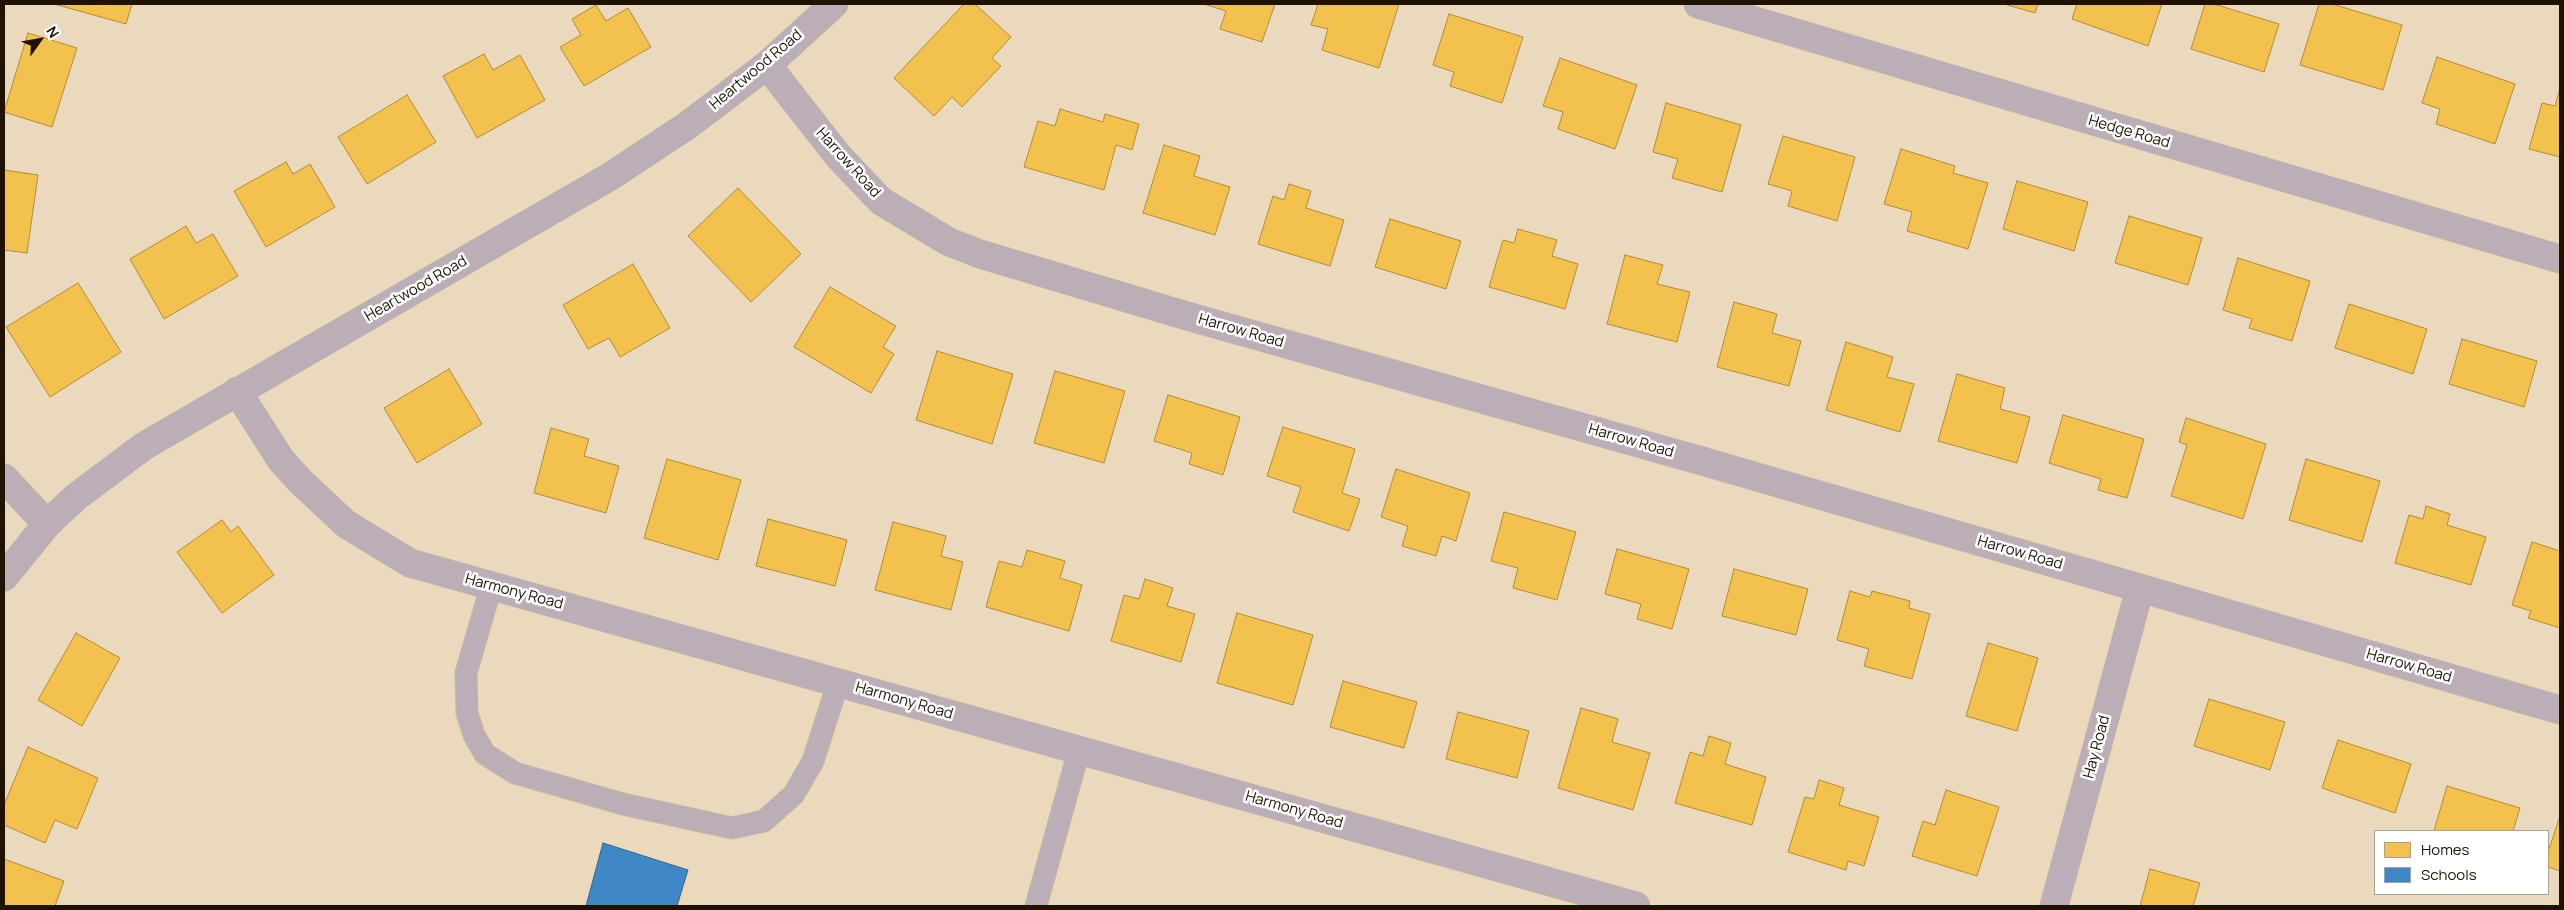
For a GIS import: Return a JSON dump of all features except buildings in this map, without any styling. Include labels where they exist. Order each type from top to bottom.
[{"type":"street","name":"Heartwood Road","points":[[4,577],[47,524],[76,497],[144,446],[612,176],[688,125],[767,65],[834,4]]},
{"type":"street","name":"Hedge Road","points":[[1698,4],[2560,259]]},
{"type":"street","name":"Harrow Road","points":[[767,65],[839,157],[881,201],[949,242],[980,254],[1187,316],[1693,459],[2560,710]]},
{"type":"street","name":"Harmony Road","points":[[237,391],[280,460],[300,481],[346,524],[410,563],[1636,906]]},
{"type":"street","points":[[4,478],[47,524]]},
{"type":"street","name":"Hay Road","points":[[2054,906],[2140,588]]},
{"type":"lane","points":[[491,587],[466,673],[467,713],[474,735],[485,754],[515,773],[624,804],[732,828],[764,821],[794,794],[813,762],[838,683]]},
{"type":"lane","points":[[1036,906],[1079,750]]}]
